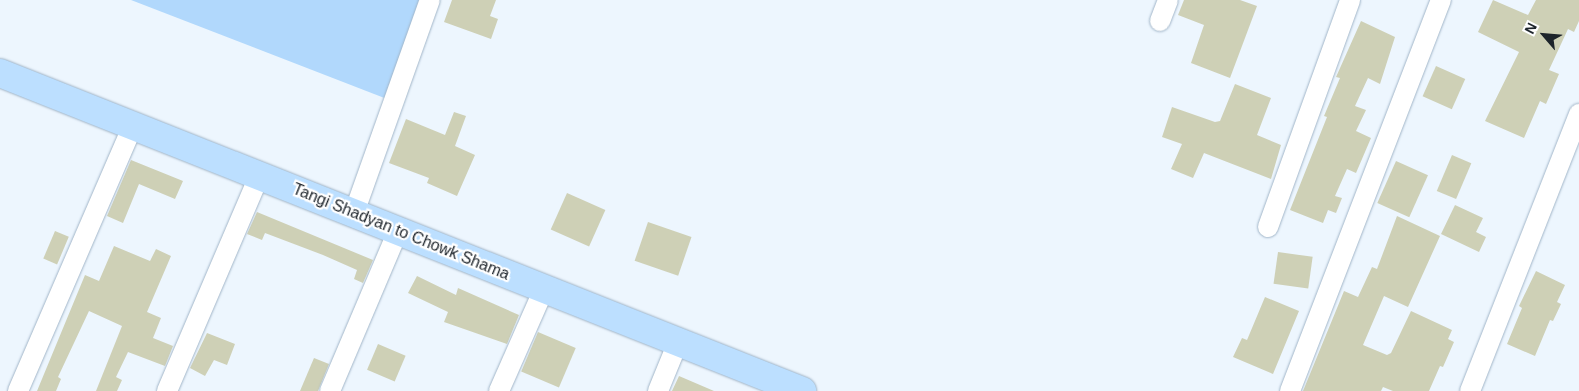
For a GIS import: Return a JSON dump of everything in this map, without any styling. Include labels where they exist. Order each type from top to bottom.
[{"type":"main road","name":"Tangi Shadyan to Chowk Shama","points":[[0,73],[802,391]]},
{"type":"street","points":[[354,214],[430,0]]},
{"type":"street","points":[[1160,21],[1168,0]]},
{"type":"street","points":[[1268,227],[1350,0]]},
{"type":"street","points":[[1290,391],[1441,0]]},
{"type":"street","points":[[1470,391],[1579,114]]},
{"type":"street","points":[[18,391],[132,125]]},
{"type":"street","points":[[167,391],[259,176]]},
{"type":"street","points":[[330,391],[398,231]]},
{"type":"street","points":[[499,391],[544,289]]},
{"type":"street","points":[[658,391],[678,342]]},
{"type":"shaded area","points":[[131,0],[419,0],[387,99]]},
{"type":"building","points":[[452,0],[496,0],[490,16],[498,19],[491,39],[444,22]]},
{"type":"building","points":[[1184,0],[1240,0],[1257,6],[1230,78],[1191,63],[1204,25],[1178,15]]},
{"type":"building","points":[[1493,0],[1528,15],[1536,0],[1579,0],[1579,21],[1574,32],[1568,29],[1549,70],[1559,74],[1546,104],[1540,101],[1524,138],[1485,121],[1519,52],[1478,32]]},
{"type":"building","points":[[1361,21],[1395,37],[1380,84],[1368,78],[1355,106],[1366,110],[1356,131],[1371,138],[1356,173],[1347,169],[1335,196],[1342,198],[1336,213],[1328,210],[1323,223],[1290,210],[1327,117],[1324,116],[1340,78],[1336,77]]},
{"type":"building","points":[[1436,66],[1465,79],[1452,109],[1423,96]]},
{"type":"building","points":[[1235,84],[1271,98],[1257,135],[1281,145],[1271,179],[1204,153],[1193,178],[1171,169],[1182,144],[1162,137],[1172,107],[1215,122],[1220,121]]},
{"type":"building","points":[[454,112],[466,116],[455,146],[475,155],[457,196],[427,183],[429,178],[389,163],[406,119],[445,135]]},
{"type":"building","points":[[1452,155],[1471,163],[1456,199],[1437,191]]},
{"type":"building","points":[[131,160],[183,181],[175,199],[139,184],[123,223],[107,216]]},
{"type":"building","points":[[1396,161],[1428,175],[1409,217],[1377,203]]},
{"type":"building","points":[[567,193],[605,210],[589,247],[551,230]]},
{"type":"building","points":[[1455,205],[1483,218],[1476,232],[1486,237],[1479,252],[1441,234]]},
{"type":"building","points":[[257,212],[373,260],[363,283],[354,279],[357,270],[323,255],[265,233],[262,240],[247,234]]},
{"type":"building","points":[[1397,216],[1440,236],[1408,307],[1384,296],[1363,345],[1387,355],[1391,353],[1411,311],[1452,330],[1448,339],[1454,342],[1443,367],[1440,366],[1429,391],[1393,391],[1383,387],[1381,391],[1303,391],[1344,291],[1358,297],[1372,267],[1377,269]]},
{"type":"building","points":[[648,222],[691,237],[678,276],[635,261]]},
{"type":"building","points":[[55,231],[69,237],[57,264],[43,259]]},
{"type":"building","points":[[114,246],[150,261],[156,249],[171,256],[147,312],[161,318],[153,338],[173,346],[165,366],[128,352],[116,377],[122,380],[117,391],[96,391],[122,326],[89,311],[58,377],[61,379],[56,391],[37,391],[85,275],[99,281]]},
{"type":"building","points":[[1278,252],[1313,257],[1308,289],[1274,284]]},
{"type":"building","points":[[1536,271],[1565,285],[1557,302],[1561,304],[1553,321],[1550,320],[1535,356],[1507,344],[1522,308],[1519,306]]},
{"type":"building","points":[[417,276],[456,295],[458,288],[519,315],[507,344],[444,322],[448,312],[408,293]]},
{"type":"building","points":[[1265,297],[1299,311],[1273,374],[1233,357],[1242,338],[1247,340]]},
{"type":"building","points":[[538,332],[576,348],[559,388],[521,372]]},
{"type":"building","points":[[207,333],[235,344],[227,365],[214,360],[205,376],[190,368]]},
{"type":"building","points":[[378,344],[406,356],[395,381],[367,370]]},
{"type":"building","points":[[314,358],[329,364],[318,391],[300,391]]},
{"type":"building","points":[[679,376],[714,391],[672,391]]}]
